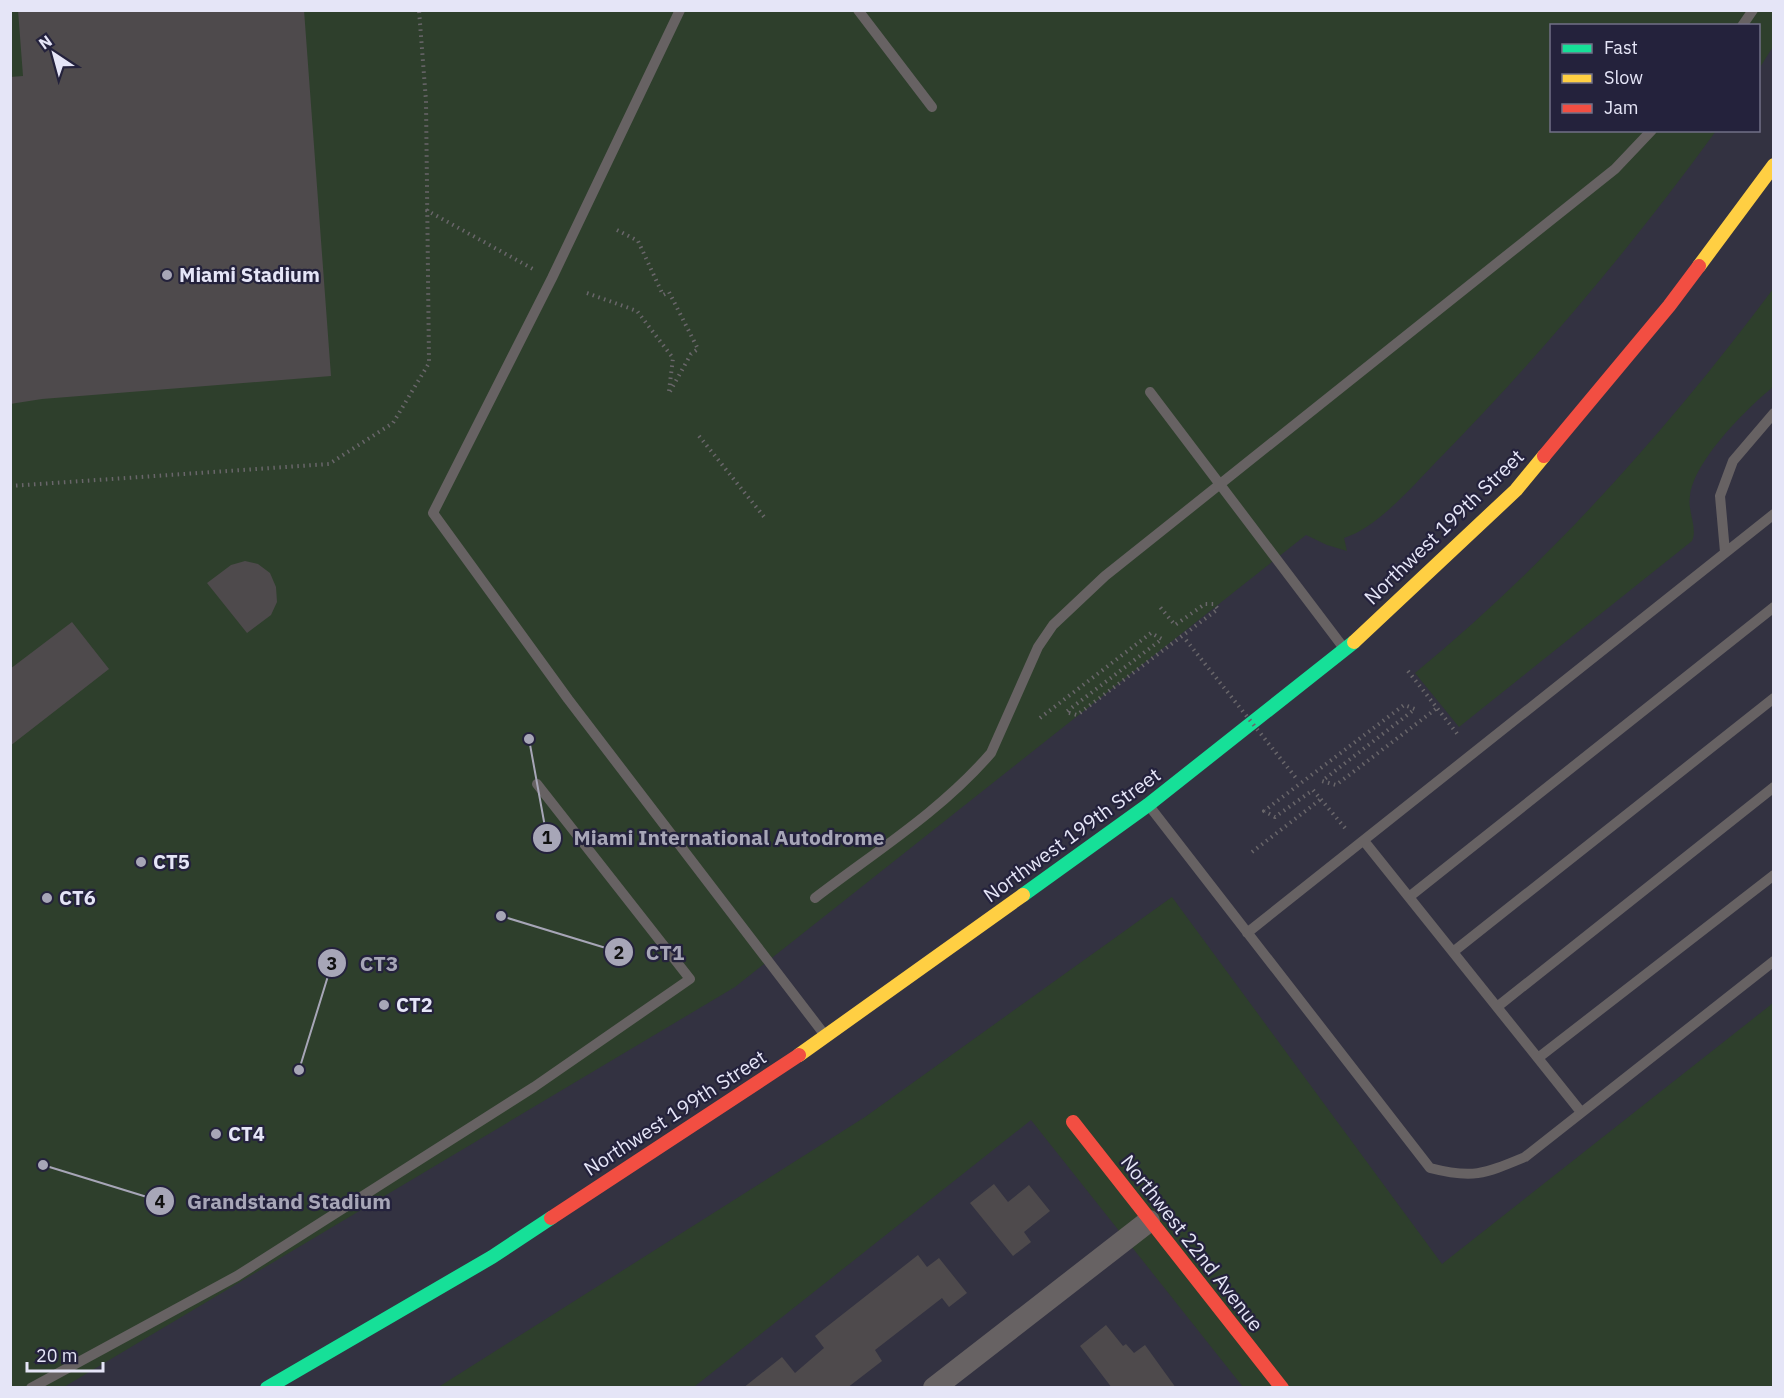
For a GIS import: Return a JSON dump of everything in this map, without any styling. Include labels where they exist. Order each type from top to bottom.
[{"type":"main road","name":"Northwest 199th Street","points":[[267,1388],[492,1257],[826,1037],[1148,805],[1345,650],[1516,490],[1670,306],[1773,165]]},
{"type":"main road","name":"Northwest 22nd Avenue","points":[[1073,1122],[1282,1388]]},
{"type":"street","points":[[934,1388],[1149,1221]]},
{"type":"lane","points":[[680,10],[552,278],[433,513],[568,699],[826,1037]]},
{"type":"lane","points":[[858,10],[932,107]]},
{"type":"lane","points":[[1743,24],[1753,10]]},
{"type":"lane","points":[[815,898],[958,789],[991,753],[1038,647],[1053,625],[1105,576],[1220,487],[1615,169],[1650,132]]},
{"type":"lane","points":[[1150,392],[1345,650]]},
{"type":"lane","points":[[1725,552],[1720,496],[1733,461],[1773,413]]},
{"type":"lane","points":[[1247,933],[1773,514]]},
{"type":"lane","points":[[1409,897],[1773,607]]},
{"type":"lane","points":[[1453,952],[1773,698]]},
{"type":"lane","points":[[31,1388],[237,1276],[534,1087],[690,979],[537,784]]},
{"type":"lane","points":[[1497,1007],[1773,787]]},
{"type":"lane","points":[[1148,805],[1430,1168],[1455,1174],[1483,1174],[1525,1157],[1773,961]]},
{"type":"lane","points":[[1364,841],[1581,1112]]},
{"type":"lane","points":[[1538,1058],[1773,875]]},
{"type":"path","points":[[10,486],[328,464],[393,423],[429,363],[426,101],[419,10]]},
{"type":"path","points":[[426,210],[532,269]]},
{"type":"path","points":[[587,292],[637,312],[673,358],[668,395],[691,354],[698,349],[669,292],[663,295],[638,241],[616,230]]},
{"type":"path","points":[[699,436],[765,518]]},
{"type":"path","points":[[1040,718],[1150,633],[1162,639],[1066,712],[1077,715],[1185,638],[1218,609],[1214,604],[1205,604],[1175,626],[1160,608]]},
{"type":"path","points":[[1185,638],[1300,783]]},
{"type":"path","points":[[1408,671],[1459,736]]},
{"type":"path","points":[[1345,828],[1314,790],[1275,817],[1264,811],[1404,705],[1415,709],[1322,781],[1336,786],[1437,708]]},
{"type":"path","points":[[1252,852],[1321,799]]},
{"type":"green space","points":[[1773,10],[1774,45],[1760,67],[1760,24],[1550,24],[1550,132],[1715,132],[1652,216],[1550,339],[1396,503],[1370,524],[1344,538],[1347,551],[1306,535],[735,987],[64,1387],[11,1388],[10,11]]},
{"type":"green space","points":[[1773,289],[1773,387],[1736,422],[1701,467],[1689,501],[1694,530],[1692,541],[1459,727],[1415,673],[1513,586],[1606,492],[1692,392]]},
{"type":"green space","points":[[1172,897],[1442,1264],[1773,1003],[1773,1387],[1243,1387],[1031,1120],[694,1387],[437,1388],[865,1117]]},
{"type":"building","name":"Miami Stadium","points":[[18,10],[304,10],[331,376],[42,399],[10,404],[10,77],[23,76]]},
{"type":"building","points":[[245,561],[258,564],[270,573],[276,587],[277,602],[271,615],[247,633],[207,583],[231,565]]},
{"type":"building","points":[[72,622],[109,669],[10,746],[10,669]]},
{"type":"building","points":[[994,1184],[1008,1202],[1029,1185],[1050,1211],[1024,1232],[1031,1242],[1013,1256],[970,1203]]},
{"type":"building","points":[[918,1255],[927,1267],[939,1258],[967,1293],[949,1307],[942,1298],[875,1350],[882,1361],[847,1388],[743,1388],[782,1357],[795,1373],[824,1348],[815,1336]]},
{"type":"building","points":[[1106,1325],[1123,1346],[1126,1344],[1134,1353],[1145,1345],[1176,1388],[1112,1388],[1080,1346]]},
{"type":"traffic: fast","points":[[1023,895],[1148,805],[1354,642]]},
{"type":"traffic: fast","points":[[267,1388],[492,1257],[551,1218]]},
{"type":"traffic: slow","points":[[1699,266],[1774,165]]},
{"type":"traffic: slow","points":[[1354,642],[1516,490],[1544,456]]},
{"type":"traffic: slow","points":[[799,1055],[1023,895]]},
{"type":"traffic: jam","points":[[1544,456],[1669,306],[1699,266]]},
{"type":"traffic: jam","points":[[551,1218],[799,1055]]},
{"type":"traffic: jam","points":[[1073,1122],[1282,1388]]},
{"type":"place","name":"Miami Stadium","points":[[167,275]]},
{"type":"place","name":"Miami International Autodrome","points":[[529,739]]},
{"type":"place","name":"CT5","points":[[141,862]]},
{"type":"place","name":"CT6","points":[[47,898]]},
{"type":"place","name":"CT1","points":[[501,916]]},
{"type":"place","name":"CT2","points":[[384,1005]]},
{"type":"place","name":"CT3","points":[[299,1070]]},
{"type":"place","name":"CT4","points":[[216,1134]]},
{"type":"place","name":"Grandstand Stadium","points":[[43,1165]]}]
